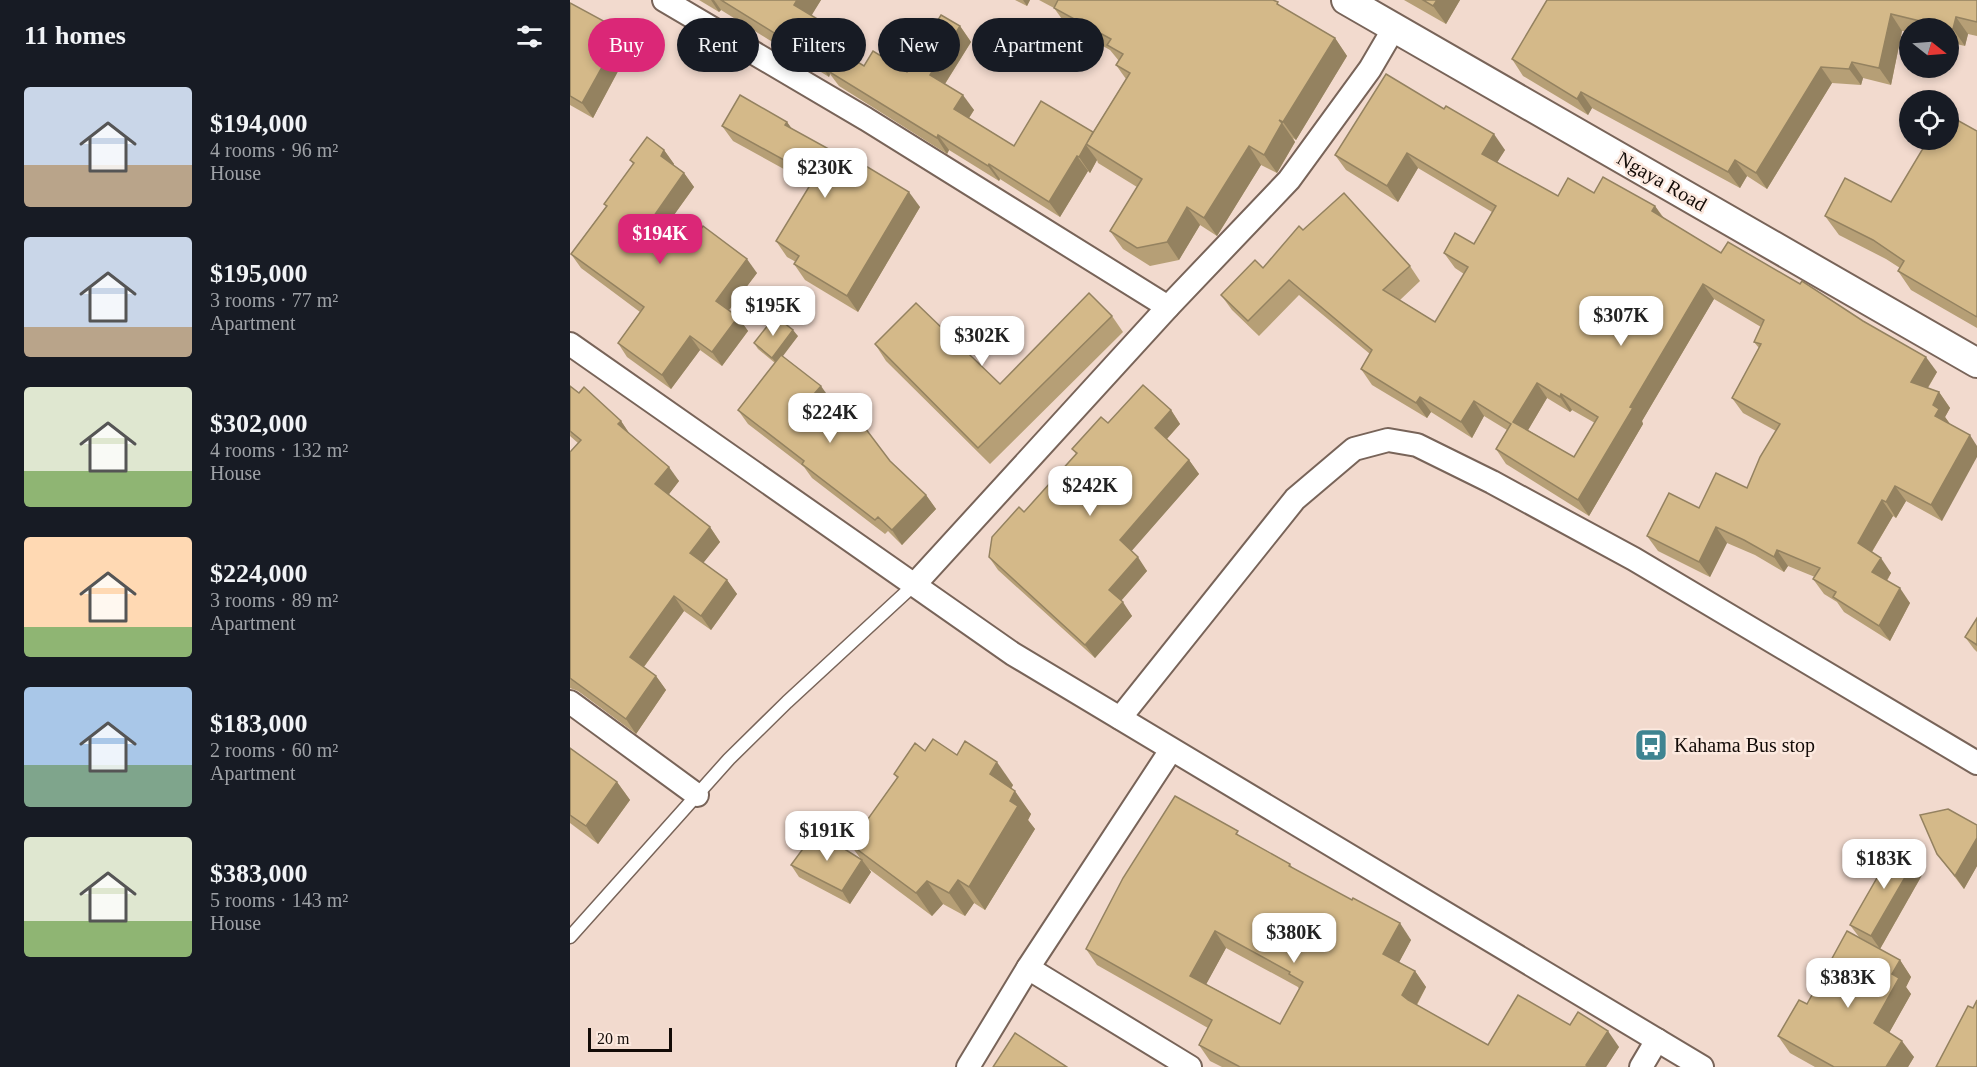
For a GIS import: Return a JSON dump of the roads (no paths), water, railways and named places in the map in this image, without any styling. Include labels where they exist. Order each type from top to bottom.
[{"type":"street","points":[[664,0],[866,118],[1168,307]]},
{"type":"street","name":"Ngaya Road","points":[[1346,0],[1977,363]]},
{"type":"street","points":[[915,584],[1168,307],[1289,180],[1370,69],[1394,28]]},
{"type":"street","points":[[570,344],[1013,654],[1702,1067]]},
{"type":"street","points":[[1120,718],[1295,499],[1354,449],[1388,440],[1417,446],[1471,471],[1634,559],[1977,763]]},
{"type":"street","points":[[570,702],[697,795]]},
{"type":"street","points":[[968,1067],[1028,968],[1171,750]]},
{"type":"street","points":[[1028,968],[1190,1067]]},
{"type":"street","points":[[1641,1067],[1657,1040]]},
{"type":"lane","points":[[570,937],[729,759],[915,584]]},
{"type":"place","name":"Kahama Bus stop","points":[[1651,745]]}]
